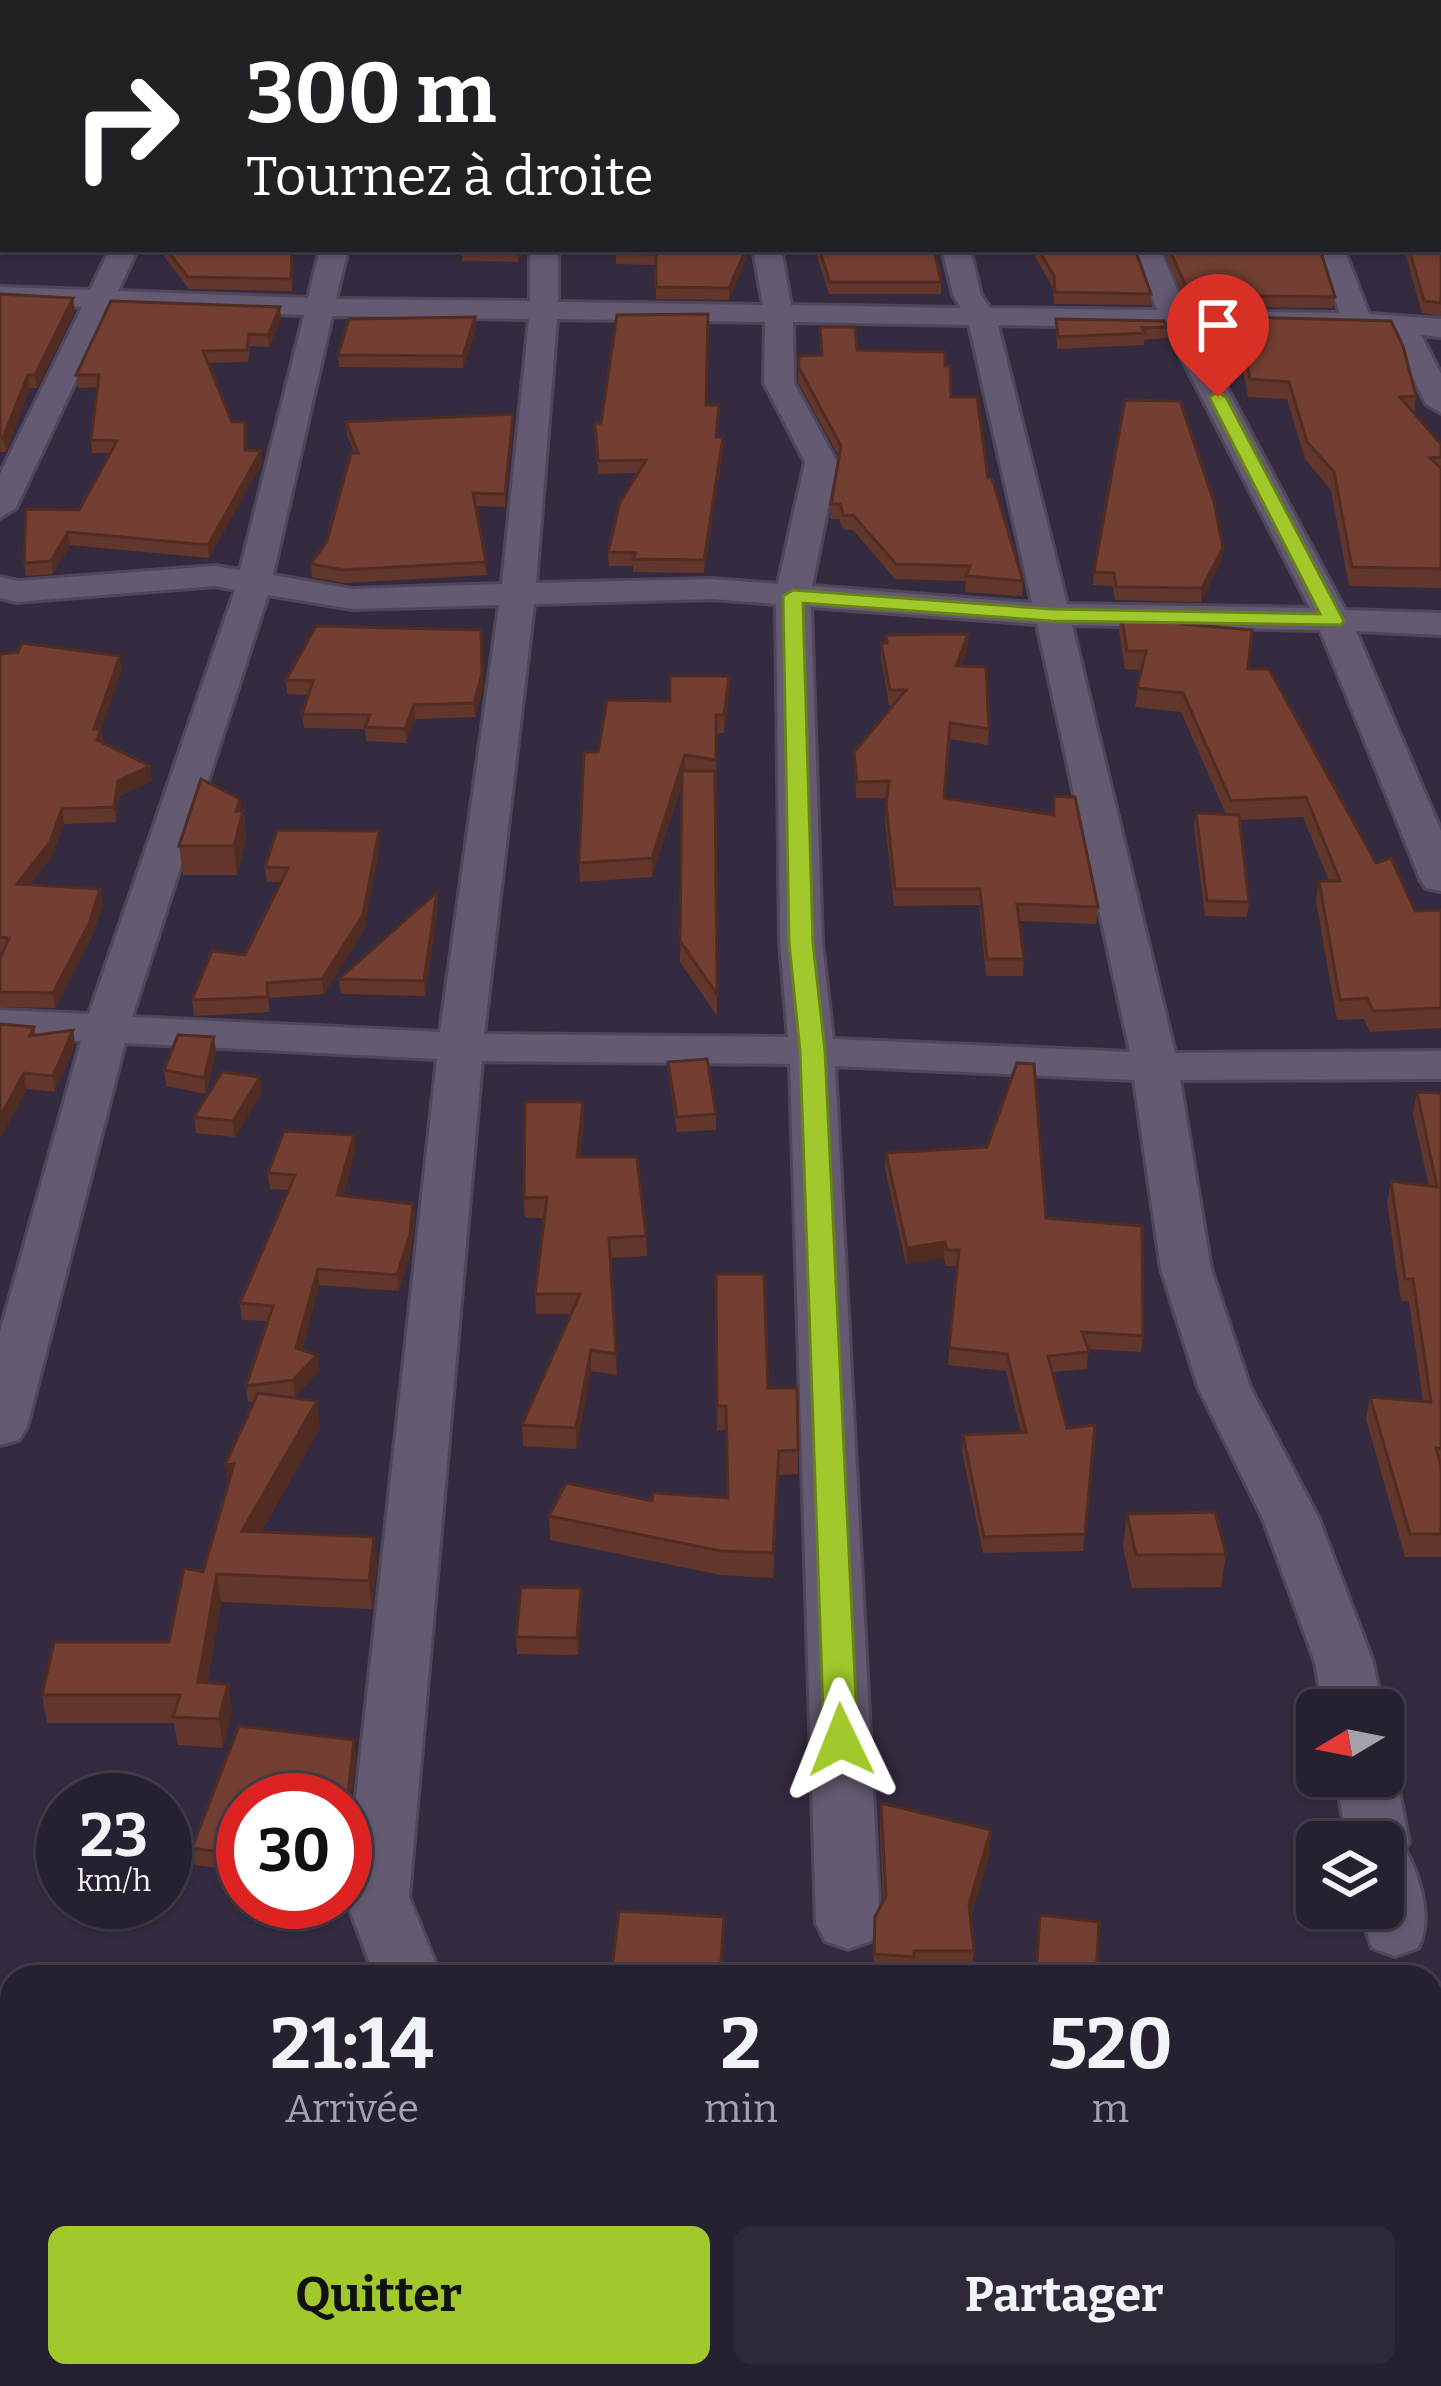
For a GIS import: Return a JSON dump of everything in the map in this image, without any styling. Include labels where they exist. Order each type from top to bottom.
[{"type":"street","points":[[0,508],[123,252]]},
{"type":"street","points":[[0,1427],[122,972],[254,584],[333,252]]},
{"type":"street","points":[[403,1965],[377,1897],[463,1048],[518,594],[544,309],[544,252]]},
{"type":"street","points":[[768,252],[779,315],[779,383],[821,462],[793,596],[801,943],[812,1051],[848,1923]]},
{"type":"street","points":[[957,252],[967,295],[981,316],[1147,1015],[1186,1269],[1224,1387],[1291,1519],[1344,1662],[1349,1689]]},
{"type":"street","points":[[1147,252],[1174,319],[1208,373],[1228,421],[1334,621],[1441,879]]},
{"type":"street","points":[[1331,252],[1358,322]]},
{"type":"street","points":[[0,295],[322,307],[1358,322],[1441,328]]},
{"type":"street","points":[[1402,326],[1441,404]]},
{"type":"street","points":[[0,587],[16,592],[214,576],[352,599],[712,589],[1051,615],[1193,614],[1441,624]]},
{"type":"street","points":[[0,1023],[463,1048],[812,1051],[1154,1067],[1441,1065]]},
{"type":"building","points":[[168,252],[292,252],[291,279],[188,277]]},
{"type":"building","points":[[745,252],[729,288],[656,287],[656,254],[616,253]]},
{"type":"building","points":[[820,252],[935,252],[941,282],[830,282]]},
{"type":"building","points":[[1040,252],[1136,252],[1151,294],[1055,292],[1054,276]]},
{"type":"building","points":[[1170,252],[1321,252],[1335,297],[1190,295]]},
{"type":"building","points":[[1410,252],[1441,252],[1441,303],[1424,301]]},
{"type":"building","points":[[0,294],[73,298],[35,375],[28,375],[3,438],[0,438]]},
{"type":"building","points":[[111,301],[280,307],[268,335],[249,334],[247,350],[203,351],[232,422],[245,422],[245,450],[261,451],[208,545],[68,532],[51,561],[24,563],[26,509],[79,510],[117,441],[91,440],[99,375],[76,375]]},
{"type":"building","points":[[708,314],[706,405],[719,405],[716,437],[723,437],[704,560],[633,559],[636,553],[608,552],[620,502],[646,460],[598,461],[595,423],[601,423],[617,315]]},
{"type":"building","points":[[1204,316],[1391,321],[1416,396],[1400,397],[1441,444],[1441,457],[1430,458],[1441,468],[1441,569],[1352,567],[1334,472],[1307,442],[1289,382],[1250,379],[1238,318]]},
{"type":"building","points":[[475,317],[463,356],[338,355],[349,319]]},
{"type":"building","points":[[1056,319],[1164,321],[1167,327],[1142,328],[1145,333],[1058,337]]},
{"type":"building","points":[[820,327],[855,327],[857,350],[945,352],[951,397],[977,397],[988,478],[992,478],[1023,581],[966,576],[970,566],[896,564],[853,515],[844,516],[840,504],[831,504],[841,446],[799,368],[799,356],[822,355]]},
{"type":"building","points":[[1125,400],[1180,401],[1214,502],[1223,548],[1202,588],[1116,587],[1114,573],[1094,572]]},
{"type":"building","points":[[513,414],[505,494],[473,493],[486,562],[343,570],[311,564],[327,541],[351,453],[358,453],[346,422]]},
{"type":"building","points":[[1121,612],[1187,614],[1182,624],[1252,630],[1248,669],[1269,669],[1376,863],[1391,858],[1415,911],[1441,910],[1441,1008],[1373,1011],[1367,998],[1340,1000],[1319,881],[1340,881],[1306,797],[1231,801],[1183,693],[1137,688],[1146,651],[1127,651]]},
{"type":"building","points":[[316,626],[481,630],[482,674],[474,703],[414,705],[405,729],[365,727],[370,715],[302,714],[313,681],[286,680]]},
{"type":"building","points":[[968,634],[956,666],[986,667],[989,729],[950,723],[944,798],[1054,815],[1054,796],[1075,797],[1098,907],[1017,904],[1024,959],[987,959],[980,889],[895,889],[886,804],[889,781],[857,782],[854,752],[906,690],[890,690],[881,643],[887,643],[886,635]]},
{"type":"building","points":[[22,643],[120,656],[94,729],[101,729],[97,740],[150,766],[118,781],[114,807],[62,809],[50,842],[17,884],[100,889],[89,924],[53,993],[0,992],[0,959],[9,938],[0,937],[0,654],[18,652]]},
{"type":"building","points":[[670,676],[729,676],[724,715],[716,715],[716,760],[685,755],[652,858],[579,863],[584,752],[598,752],[607,700],[670,701]]},
{"type":"building","points":[[682,771],[715,771],[717,994],[680,941]]},
{"type":"building","points":[[201,779],[240,799],[236,811],[243,811],[234,846],[179,846]]},
{"type":"building","points":[[1196,813],[1239,815],[1249,902],[1207,901]]},
{"type":"building","points":[[277,830],[379,831],[363,915],[322,979],[267,983],[268,997],[192,1000],[212,951],[245,955],[288,868],[265,867]]},
{"type":"building","points":[[437,892],[424,981],[339,979]]},
{"type":"building","points":[[0,1024],[34,1027],[30,1036],[73,1030],[53,1076],[24,1073],[0,1117]]},
{"type":"building","points":[[178,1035],[214,1037],[204,1078],[164,1070]]},
{"type":"building","points":[[707,1059],[716,1114],[677,1117],[668,1062]]},
{"type":"building","points":[[1017,1063],[1034,1064],[1046,1218],[1142,1226],[1143,1336],[1082,1332],[1089,1352],[1048,1356],[1067,1428],[1095,1425],[1085,1534],[984,1537],[963,1435],[1026,1432],[1007,1354],[949,1348],[959,1250],[947,1250],[945,1242],[907,1248],[886,1153],[987,1147]]},
{"type":"building","points":[[222,1072],[260,1077],[233,1121],[194,1117]]},
{"type":"building","points":[[1417,1092],[1441,1093],[1441,1449],[1436,1448],[1441,1466],[1441,1534],[1410,1534],[1370,1397],[1431,1402],[1413,1279],[1405,1279],[1391,1181],[1437,1187]]},
{"type":"building","points":[[525,1102],[583,1102],[577,1157],[637,1157],[646,1236],[609,1238],[616,1354],[591,1350],[576,1428],[522,1425],[580,1294],[535,1294],[547,1197],[524,1198]]},
{"type":"building","points":[[284,1131],[354,1135],[337,1195],[413,1204],[410,1235],[397,1275],[318,1269],[296,1348],[317,1355],[293,1380],[246,1386],[273,1306],[240,1303],[295,1175],[268,1173]]},
{"type":"building","points":[[716,1274],[764,1274],[768,1388],[797,1388],[798,1450],[779,1451],[773,1553],[721,1551],[549,1516],[566,1483],[652,1501],[653,1493],[728,1498],[726,1406],[717,1406]]},
{"type":"building","points":[[258,1393],[317,1401],[242,1531],[374,1537],[369,1581],[217,1574],[198,1682],[228,1684],[219,1719],[173,1717],[180,1695],[42,1695],[54,1642],[169,1642],[184,1568],[203,1572],[234,1464],[225,1465]]},
{"type":"building","points":[[1215,1512],[1226,1554],[1136,1555],[1127,1514]]},
{"type":"building","points":[[521,1587],[581,1588],[577,1638],[516,1637]]},
{"type":"building","points":[[239,1726],[354,1740],[350,1773],[221,1773]]},
{"type":"building","points":[[216,1786],[216,1851],[192,1848]]},
{"type":"building","points":[[881,1803],[991,1830],[969,1904],[974,1951],[914,1951],[914,1957],[874,1954],[875,1917],[886,1896]]},
{"type":"building","points":[[619,1911],[724,1917],[721,1965],[612,1965]]},
{"type":"building","points":[[1040,1915],[1099,1922],[1097,1965],[1037,1965]]},
{"type":"route","points":[[841,1740],[812,1051],[801,943],[793,596],[1051,615],[1193,614],[1334,621],[1218,397]]}]
